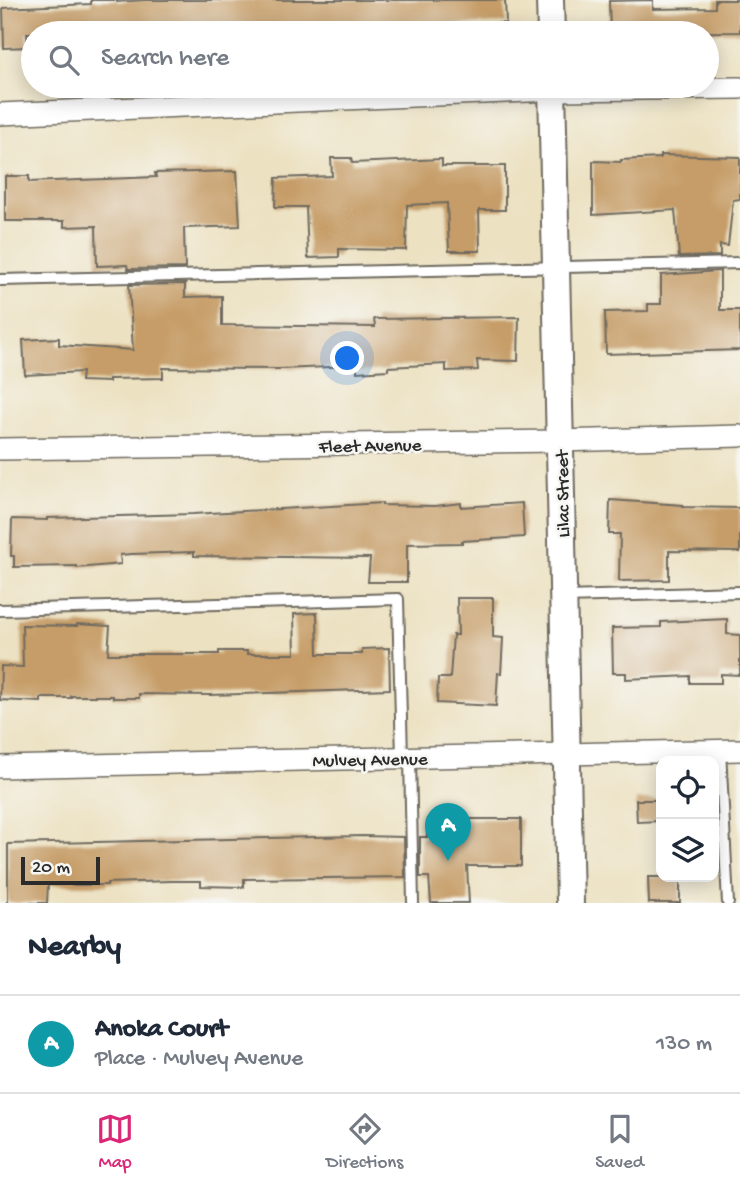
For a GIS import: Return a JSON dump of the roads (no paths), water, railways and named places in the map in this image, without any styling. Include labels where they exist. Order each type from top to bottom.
[{"type":"street","points":[[550,0],[551,21]]},
{"type":"street","points":[[719,88],[740,88]]},
{"type":"street","points":[[0,114],[340,98]]},
{"type":"street","name":"Lilac Street","points":[[552,98],[570,903]]},
{"type":"street","name":"Fleet Avenue","points":[[0,449],[740,436]]},
{"type":"street","name":"Mulvey Avenue","points":[[0,767],[730,750]]},
{"type":"lane","points":[[0,280],[740,263]]},
{"type":"lane","points":[[563,597],[740,593]]},
{"type":"lane","points":[[0,610],[398,599],[413,903]]},
{"type":"lane","points":[[728,903],[730,750]]},
{"type":"place","name":"Anoka Court","points":[[448,861]]}]
